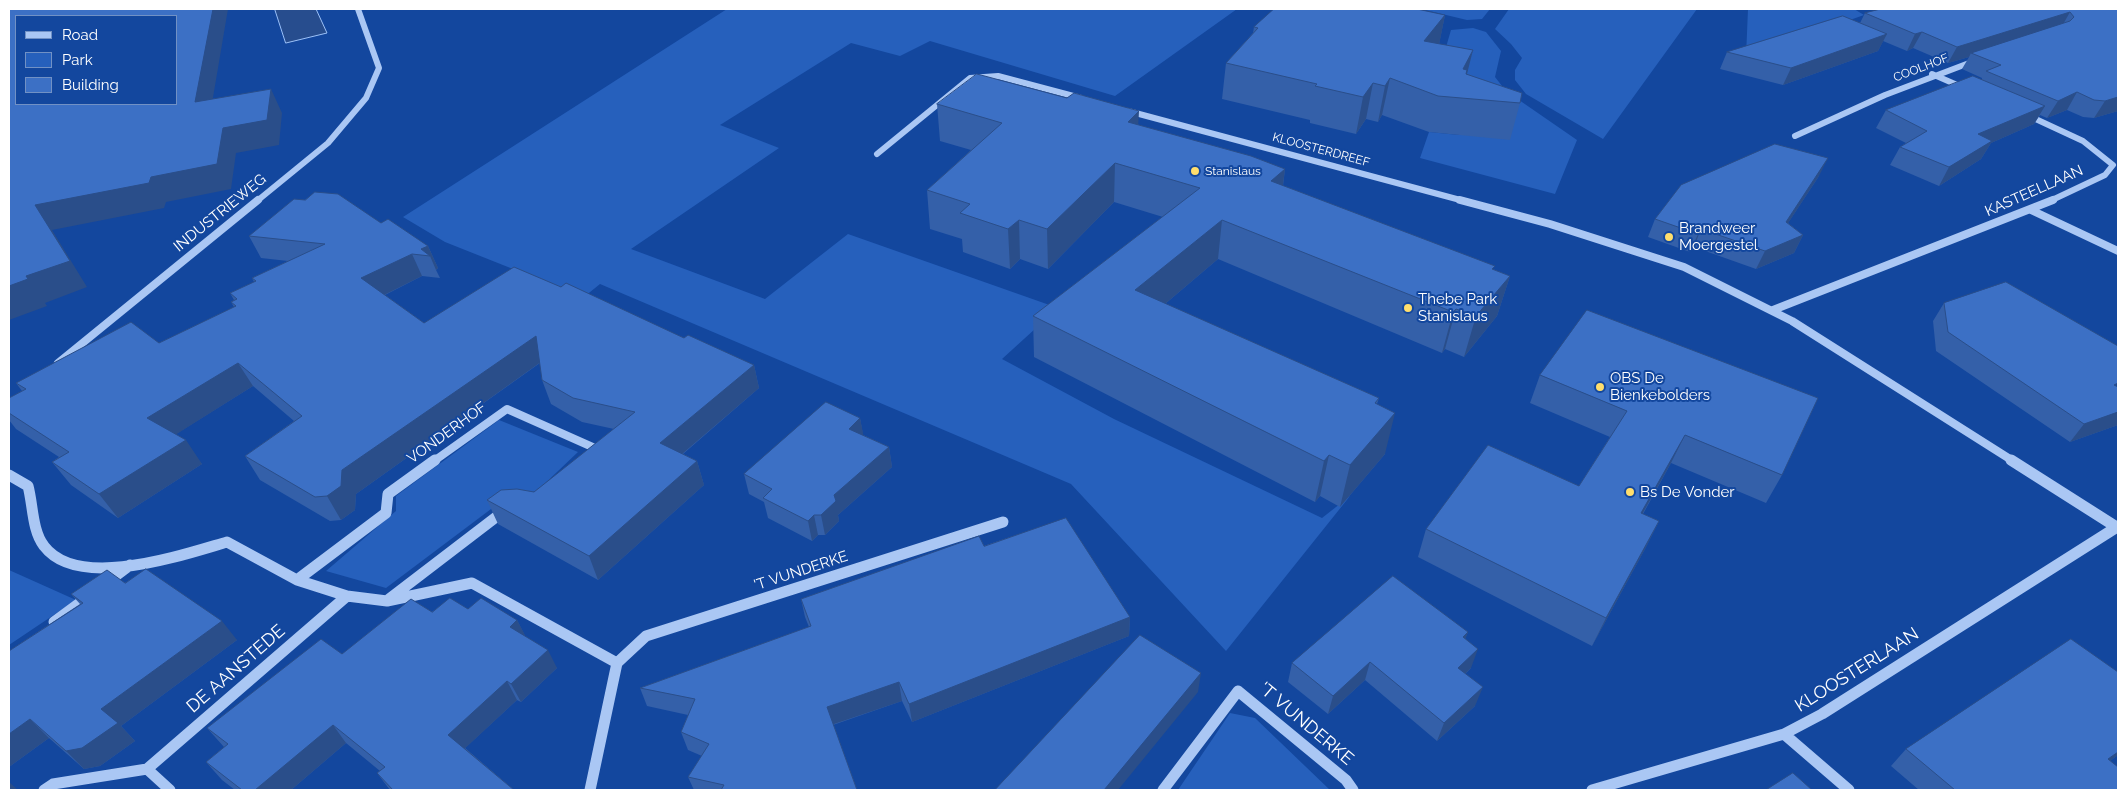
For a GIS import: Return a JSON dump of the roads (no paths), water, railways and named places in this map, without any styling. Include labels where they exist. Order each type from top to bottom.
[{"type":"street","name":"INDUSTRIEWEG","points":[[54,366],[328,143],[366,98],[380,68],[358,9]]},
{"type":"street","name":"COOLHOF","points":[[1795,136],[1862,103],[1932,74],[1986,57]]},
{"type":"street","points":[[1932,74],[1976,93]]},
{"type":"street","points":[[877,154],[970,78],[998,76],[1091,101]]},
{"type":"street","name":"KLOOSTERDREEF","points":[[1118,108],[1184,124],[1559,227],[1684,267],[1772,310]]},
{"type":"street","name":"KASTEELLAAN","points":[[1772,310],[2031,210],[2105,175],[2113,166],[2097,148],[2071,134],[2019,112]]},
{"type":"street","points":[[2031,210],[2118,251]]},
{"type":"street","name":"KLOOSTERLAAN","points":[[1592,790],[1784,734],[1822,714],[2118,527],[1772,310]]},
{"type":"street","name":"VONDERHOF","points":[[297,580],[386,513],[388,494],[507,409],[597,449],[582,461]]},
{"type":"street","points":[[9,474],[28,486],[35,509],[36,528],[44,546],[64,563],[93,568],[130,565],[227,542],[297,580],[347,596],[387,601],[472,583],[617,663],[590,790]]},
{"type":"street","points":[[387,601],[509,507],[516,506]]},
{"type":"street","name":"'T VUNDERKE","points":[[617,663],[646,636],[1003,522]]},
{"type":"street","points":[[47,628],[130,565]]},
{"type":"street","name":"DE AANSTEDE","points":[[147,769],[347,596]]},
{"type":"street","name":"'T VUNDERKE","points":[[1163,790],[1238,691],[1346,780],[1353,790]]},
{"type":"street","points":[[1784,734],[1848,790]]},
{"type":"street","points":[[44,790],[53,784],[147,769],[170,790]]},
{"type":"place","name":"Stanislaus","points":[[1195,171]]},
{"type":"place","name":"Brandweer Moergestel","points":[[1669,237]]},
{"type":"place","name":"Thebe Park Stanislaus","points":[[1408,308]]},
{"type":"place","name":"OBS De Bienkebolders","points":[[1600,387]]},
{"type":"place","name":"Bs De Vonder","points":[[1630,492]]}]
